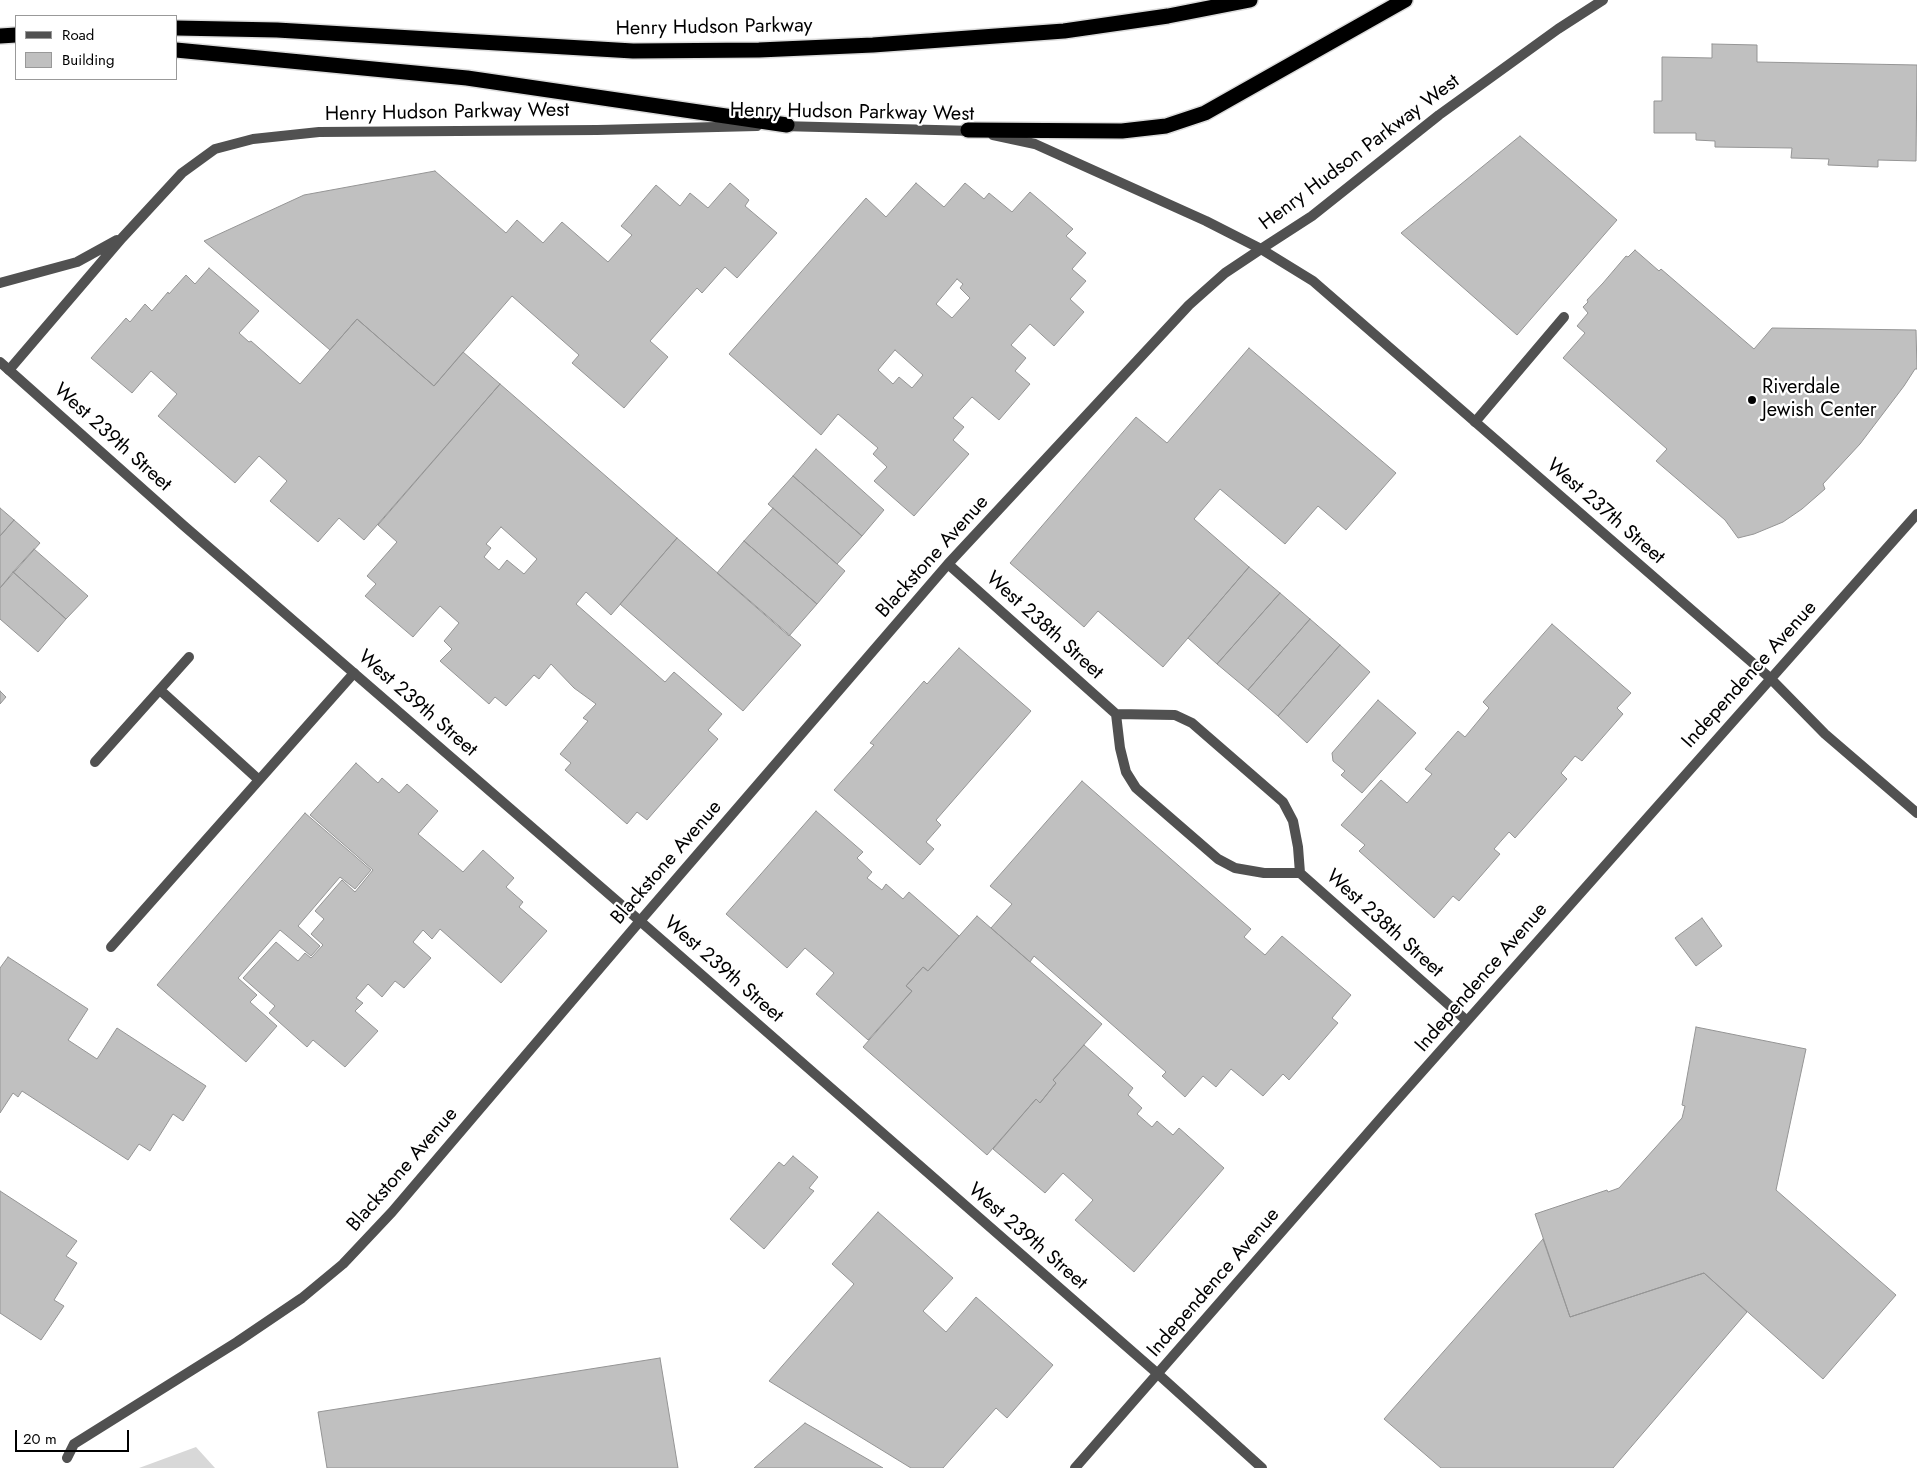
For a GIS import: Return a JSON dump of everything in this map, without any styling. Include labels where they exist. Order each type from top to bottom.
[{"type":"highway","name":"Henry Hudson Parkway","points":[[178,28],[277,30],[633,51],[759,50],[873,45],[1064,31],[1168,16],[1250,0]]},
{"type":"highway","points":[[968,130],[1122,131],[1174,123],[1205,113],[1405,0]]},
{"type":"highway","points":[[178,50],[467,78],[787,126]]},
{"type":"street","name":"Henry Hudson Parkway West","points":[[9,370],[122,238],[182,173],[215,149],[253,139],[319,132],[597,130],[787,126],[968,130],[1035,144],[1206,221],[1261,249],[1312,216],[1439,115],[1558,29],[1603,0]]},
{"type":"street","name":"Henry Hudson Parkway West","points":[[0,283],[77,262],[122,238]]},
{"type":"street","name":"West 237th Street","points":[[1261,249],[1313,282],[1770,678],[1825,734],[1917,813]]},
{"type":"street","name":"Blackstone Avenue","points":[[67,1458],[74,1444],[237,1342],[302,1298],[343,1264],[392,1212],[948,564],[1189,305],[1225,274],[1261,249]]},
{"type":"street","points":[[1475,422],[1564,316]]},
{"type":"street","name":"West 239th Street","points":[[0,362],[183,525],[1158,1374],[1262,1468]]},
{"type":"street","name":"Independence Avenue","points":[[1075,1468],[1770,678],[1917,514]]},
{"type":"street","name":"West 238th Street","points":[[948,564],[1116,714],[1175,715],[1192,723],[1283,802],[1293,820],[1300,873]]},
{"type":"street","points":[[95,762],[189,657]]},
{"type":"street","points":[[111,947],[354,673]]},
{"type":"street","points":[[160,690],[259,780]]},
{"type":"street","name":"West 238th Street","points":[[1116,714],[1120,748],[1126,772],[1136,788],[1218,859],[1235,868],[1264,873],[1300,873],[1467,1022]]},
{"type":"shaded area","points":[[196,1447],[215,1468],[139,1468]]},
{"type":"building","points":[[1712,44],[1757,45],[1757,62],[1917,65],[1916,161],[1878,160],[1878,167],[1828,165],[1829,159],[1791,158],[1792,148],[1715,147],[1715,141],[1696,140],[1696,133],[1654,133],[1654,101],[1662,101],[1662,57],[1712,58]]},
{"type":"building","points":[[1520,136],[1617,220],[1517,335],[1401,233]]},
{"type":"building","points":[[435,171],[506,233],[517,220],[543,243],[562,222],[608,262],[632,235],[621,226],[656,185],[680,206],[690,193],[708,208],[730,183],[749,200],[745,206],[777,233],[737,278],[725,267],[702,293],[697,288],[650,341],[668,357],[624,408],[572,363],[579,355],[512,296],[434,386],[357,319],[330,350],[204,241],[304,195]]},
{"type":"building","points":[[916,183],[944,207],[965,183],[984,199],[989,193],[1012,212],[1030,192],[1073,229],[1066,236],[1086,253],[1072,269],[1086,281],[1070,299],[1084,312],[1054,346],[1030,324],[1011,345],[1026,358],[1015,371],[1030,384],[999,420],[972,397],[953,418],[964,427],[953,440],[969,454],[914,516],[874,481],[887,467],[873,454],[878,448],[838,414],[821,435],[729,354],[866,198],[886,217]],"holes":[[[957,279],[963,284],[960,288],[970,298],[952,318],[936,304]],[[895,350],[923,375],[912,388],[899,377],[893,384],[878,370]]]},
{"type":"building","name":"Riverdale Jewish Center","points":[[1635,250],[1659,271],[1661,269],[1754,349],[1772,328],[1916,330],[1917,369],[1915,369],[1860,444],[1823,484],[1825,489],[1802,509],[1783,522],[1754,534],[1738,538],[1725,520],[1656,461],[1667,449],[1563,358],[1585,333],[1577,326],[1588,313],[1583,307],[1588,302],[1587,300],[1626,256],[1628,257]]},
{"type":"building","points":[[209,268],[259,311],[239,333],[249,342],[251,341],[300,384],[357,319],[434,386],[463,352],[500,384],[364,540],[339,518],[318,542],[270,501],[287,481],[259,456],[235,483],[158,416],[177,394],[151,371],[132,393],[91,358],[126,318],[130,322],[145,304],[152,311],[186,275],[195,284]]},
{"type":"building","points":[[1249,348],[1396,473],[1346,530],[1318,506],[1285,544],[1220,489],[1194,519],[1249,567],[1163,667],[1098,611],[1084,627],[1010,563],[1136,417],[1167,443]]},
{"type":"building","points":[[500,384],[677,538],[611,615],[586,592],[576,604],[665,682],[674,672],[722,714],[708,730],[718,739],[647,820],[637,812],[627,824],[565,770],[571,763],[560,754],[588,721],[583,718],[596,704],[574,688],[551,664],[539,679],[534,675],[506,706],[495,697],[489,704],[440,661],[452,649],[444,641],[459,623],[440,606],[413,637],[365,596],[376,584],[367,576],[397,542],[378,525]],"holes":[[[501,527],[537,559],[524,574],[507,560],[499,570],[484,557],[491,548],[486,544]]]},
{"type":"building","points":[[816,449],[884,510],[862,536],[793,476]]},
{"type":"building","points":[[793,476],[862,536],[837,564],[768,504]]},
{"type":"building","points":[[0,508],[14,520],[0,536]]},
{"type":"building","points":[[773,508],[845,571],[817,604],[744,541]]},
{"type":"building","points":[[14,520],[40,543],[0,588],[0,536]]},
{"type":"building","points":[[677,538],[801,645],[743,711],[620,604]]},
{"type":"building","points":[[744,541],[817,604],[789,636],[717,573]]},
{"type":"building","points":[[34,549],[88,596],[66,619],[13,572]]},
{"type":"building","points":[[1249,567],[1280,593],[1217,664],[1188,638]]},
{"type":"building","points":[[13,572],[66,619],[38,652],[0,619],[0,588]]},
{"type":"building","points":[[1280,593],[1310,619],[1248,690],[1217,664]]},
{"type":"building","points":[[1310,619],[1340,645],[1278,716],[1248,690]]},
{"type":"building","points":[[1552,624],[1631,693],[1617,708],[1623,714],[1582,761],[1575,756],[1561,773],[1567,779],[1515,838],[1509,832],[1494,849],[1500,854],[1459,901],[1453,896],[1434,918],[1359,851],[1365,845],[1341,825],[1381,780],[1407,803],[1432,774],[1425,769],[1458,731],[1465,737],[1489,708],[1483,702]]},
{"type":"building","points":[[1340,645],[1370,672],[1307,743],[1278,716]]},
{"type":"building","points":[[959,648],[1031,711],[936,820],[941,825],[926,842],[934,849],[920,865],[834,790],[874,745],[870,743],[924,681],[927,684]]},
{"type":"building","points":[[0,691],[6,697],[0,704]]},
{"type":"building","points":[[1378,700],[1416,733],[1362,793],[1341,775],[1345,771],[1333,761],[1332,753]]},
{"type":"building","points":[[356,763],[378,783],[382,778],[399,793],[407,784],[438,811],[418,834],[463,872],[483,850],[514,878],[506,887],[523,902],[519,907],[547,931],[501,983],[440,929],[432,939],[423,930],[413,942],[431,958],[404,988],[395,981],[382,997],[368,984],[356,998],[363,1003],[355,1011],[378,1031],[345,1067],[313,1040],[307,1047],[269,1013],[275,1006],[243,978],[276,942],[298,961],[305,953],[311,958],[323,945],[311,934],[324,919],[315,911],[342,880],[355,892],[373,870],[310,815]]},
{"type":"building","points":[[1082,781],[1251,929],[1244,937],[1265,955],[1282,936],[1351,995],[1332,1018],[1338,1023],[1289,1080],[1283,1074],[1263,1096],[1231,1069],[1216,1087],[1203,1076],[1185,1097],[1162,1076],[1166,1072],[1034,956],[1030,962],[991,928],[1012,904],[990,886]]},
{"type":"building","points":[[816,811],[863,852],[857,858],[872,872],[867,878],[882,890],[886,884],[903,899],[909,892],[959,936],[928,971],[923,967],[906,986],[912,991],[868,1040],[816,994],[834,973],[805,948],[787,968],[726,914]]},
{"type":"building","points":[[305,813],[371,870],[355,889],[340,877],[298,926],[320,946],[311,956],[280,930],[238,978],[257,995],[250,1002],[277,1026],[246,1062],[157,985]]},
{"type":"building","points":[[977,916],[1102,1024],[1053,1080],[1056,1083],[1040,1103],[1036,1099],[987,1155],[863,1047],[912,991],[906,986],[923,967],[928,971]]},
{"type":"building","points":[[1702,918],[1722,946],[1696,966],[1675,938]]},
{"type":"building","points":[[8,957],[88,1009],[68,1040],[97,1059],[117,1028],[206,1086],[183,1121],[173,1114],[150,1151],[139,1144],[128,1160],[22,1091],[18,1097],[13,1093],[0,1113],[0,968]]},
{"type":"building","points":[[1696,1027],[1806,1049],[1776,1190],[1896,1295],[1823,1379],[1704,1273],[1570,1317],[1535,1214],[1607,1190],[1608,1192],[1619,1188],[1682,1118],[1685,1106],[1682,1105]]},
{"type":"building","points":[[1084,1045],[1133,1088],[1128,1095],[1142,1108],[1137,1114],[1152,1127],[1157,1121],[1173,1135],[1179,1128],[1224,1168],[1134,1272],[1075,1220],[1093,1200],[1063,1173],[1045,1193],[993,1149],[1036,1099],[1040,1103],[1056,1083],[1053,1080]]},
{"type":"building","points":[[793,1156],[818,1177],[809,1188],[814,1191],[764,1249],[730,1219],[779,1162],[784,1166]]},
{"type":"building","points":[[0,1191],[77,1241],[66,1256],[77,1263],[54,1300],[64,1306],[41,1340],[0,1313]]},
{"type":"building","points":[[878,1212],[953,1278],[923,1311],[946,1332],[976,1297],[1053,1365],[1007,1418],[996,1408],[943,1468],[911,1468],[769,1381],[854,1284],[832,1264]]},
{"type":"building","points":[[1543,1239],[1570,1317],[1704,1273],[1747,1312],[1613,1468],[1441,1468],[1384,1419]]},
{"type":"building","points":[[660,1358],[678,1468],[327,1468],[318,1412]]},
{"type":"building","points":[[805,1423],[883,1468],[754,1468]]},
{"type":"place","name":"Riverdale Jewish Center","points":[[1752,400]]}]
